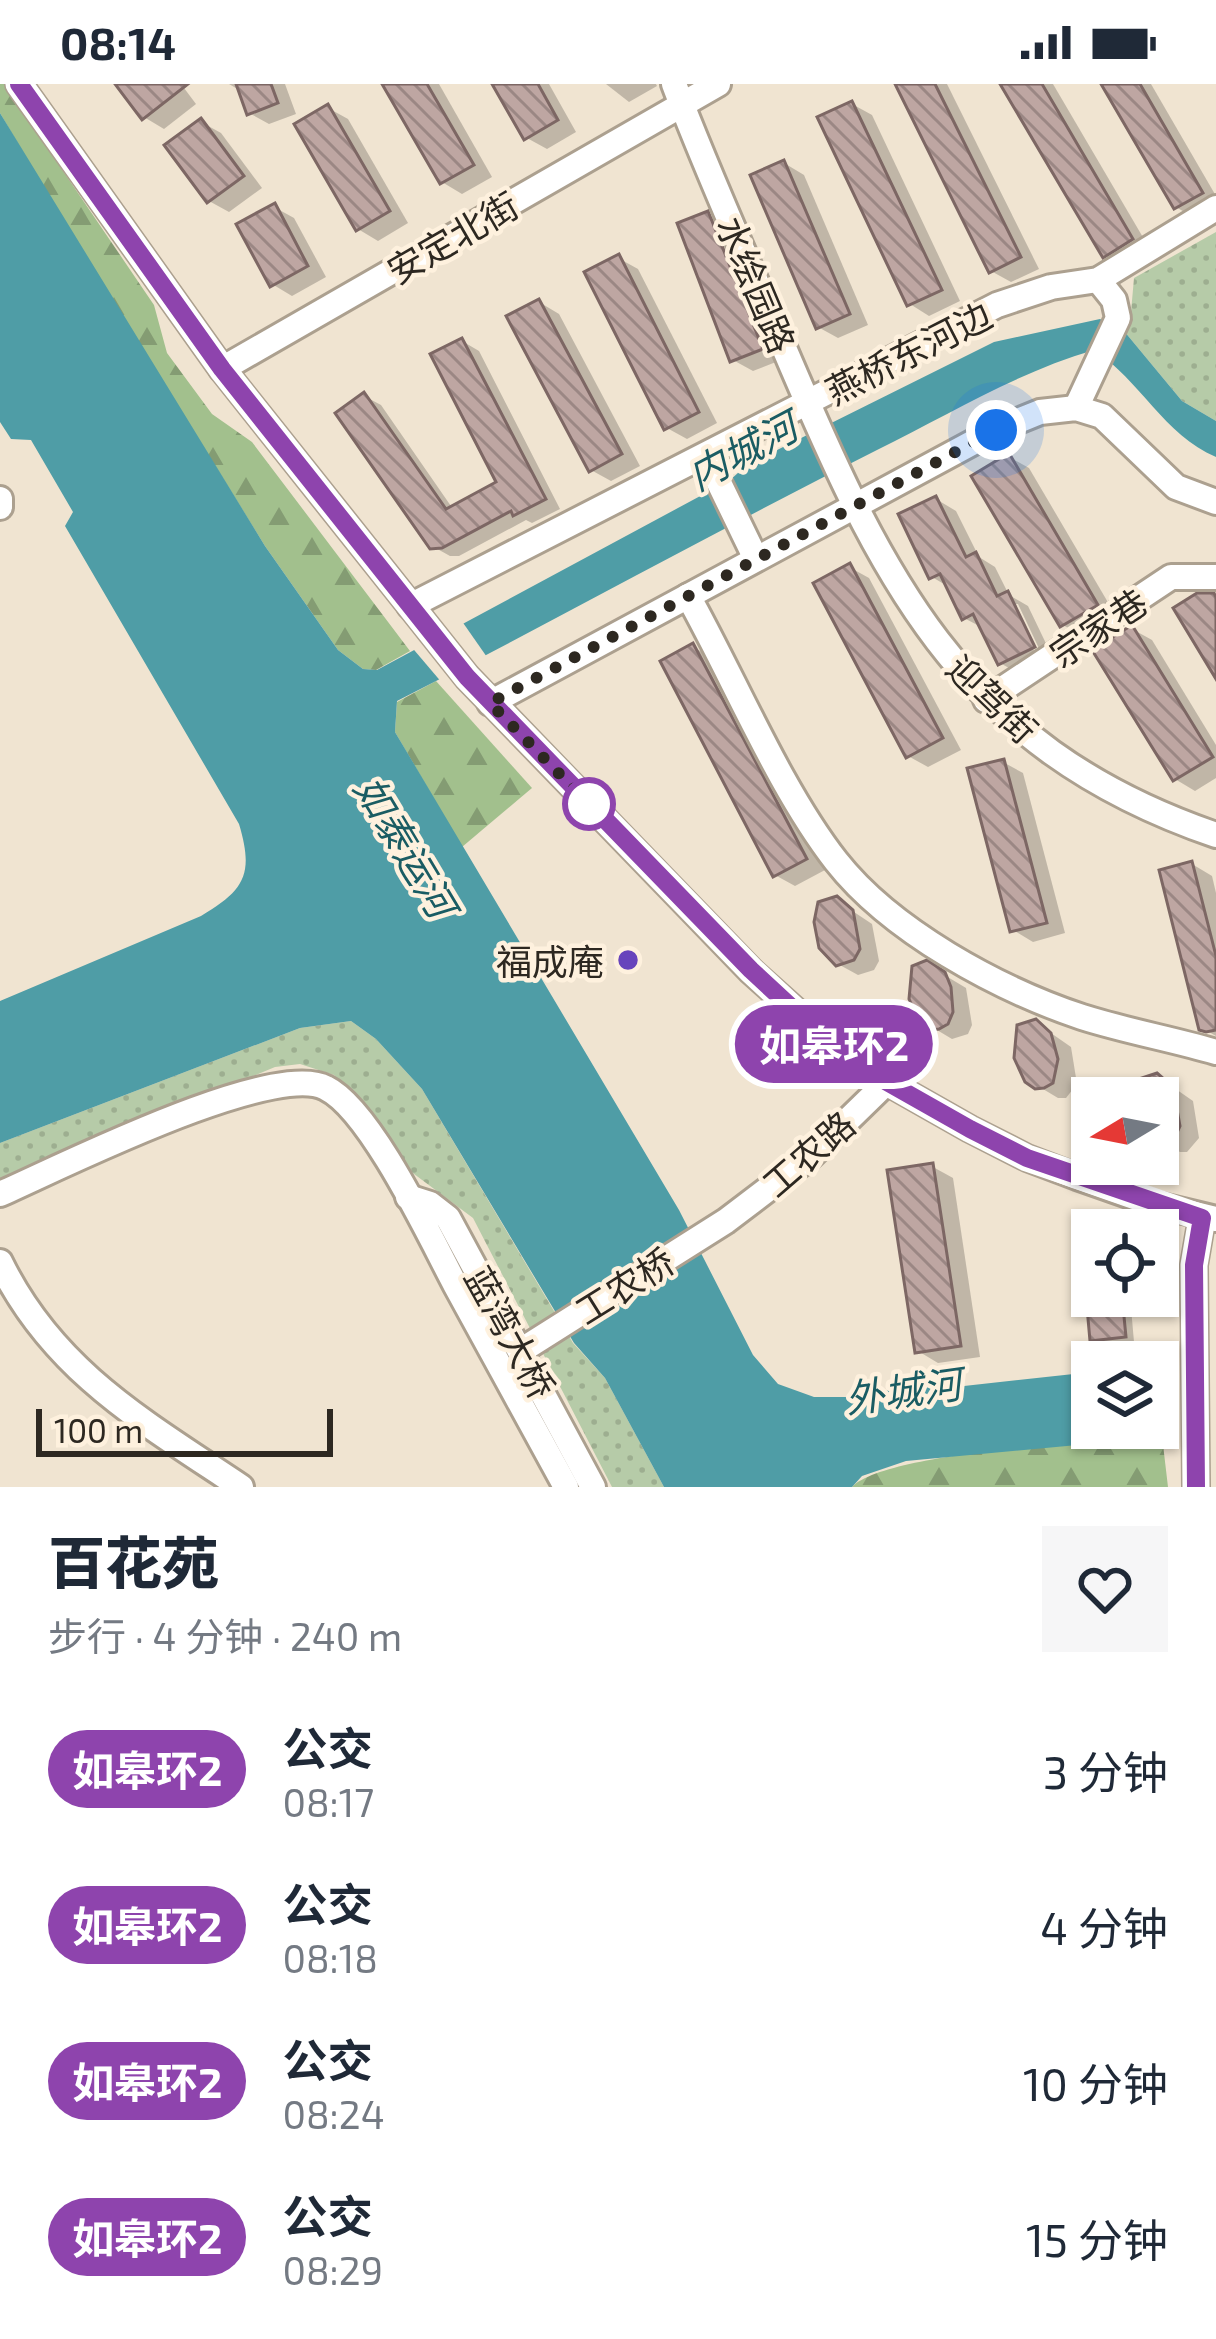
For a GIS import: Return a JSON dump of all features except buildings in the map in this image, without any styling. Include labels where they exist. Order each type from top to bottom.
[{"type":"street","points":[[19,84],[222,369],[467,677],[751,970],[819,1033],[887,1082],[1027,1158],[1209,1218],[1194,1265],[1196,1481]]},
{"type":"street","name":"安定北街","points":[[222,369],[678,94],[718,84]]},
{"type":"street","name":"水绘园路","points":[[678,94],[844,482]]},
{"type":"street","name":"燕桥东河边","points":[[410,606],[706,456],[811,412],[997,305],[1051,287],[1098,280],[1216,208]]},
{"type":"street","points":[[1076,408],[1118,318],[1114,300],[1098,280]]},
{"type":"street","points":[[490,703],[996,430],[1040,412],[1076,408],[1102,416],[1176,487],[1216,502]]},
{"type":"street","points":[[706,456],[756,559]]},
{"type":"street","name":"迎驾街","points":[[844,482],[917,615],[986,700],[1064,762],[1113,792],[1216,835]]},
{"type":"street","name":"宗家巷","points":[[986,700],[1171,577],[1216,577]]},
{"type":"street","points":[[688,596],[825,843],[896,920],[981,972],[1081,1017],[1216,1052]]},
{"type":"street","name":"工农路","points":[[726,1221],[810,1156],[887,1082]]},
{"type":"street","points":[[0,1194],[223,1099],[283,1083],[325,1087],[360,1119],[408,1197],[566,1487]]},
{"type":"street","name":"蓝湾大桥","points":[[408,1197],[430,1204],[448,1218],[593,1487]]},
{"type":"street","name":"工农桥","points":[[522,1350],[726,1221]]},
{"type":"street","points":[[0,1262],[20,1304],[84,1377],[241,1487]]},
{"type":"green space","points":[[0,84],[154,305],[167,353],[212,414],[252,442],[410,651],[376,670],[363,669],[338,650],[265,546],[70,232],[0,113]]},
{"type":"green space","points":[[1216,232],[1216,421],[1182,401],[1124,331],[1134,278]]},
{"type":"green space","points":[[436,681],[532,788],[462,847],[395,732],[397,702]]},
{"type":"green space","points":[[351,1021],[376,1039],[422,1089],[573,1343],[605,1378],[664,1487],[612,1487],[473,1218],[402,1165],[334,1075],[300,1064],[275,1067],[0,1180],[0,1143],[300,1028]]},
{"type":"green space","points":[[1046,1445],[1164,1449],[1168,1487],[852,1487],[907,1465]]},
{"type":"water","points":[[0,113],[265,546],[338,650],[363,669],[377,670],[730,480],[747,465],[994,342],[1100,319],[1124,331],[1182,401],[1216,421],[1216,457],[1181,435],[1094,350],[1066,359],[957,409],[397,701],[395,732],[679,1210],[753,1355],[778,1384],[814,1397],[846,1397],[953,1380],[955,1387],[1071,1374],[1071,1446],[906,1461],[862,1476],[852,1487],[664,1487],[605,1378],[574,1343],[422,1089],[376,1039],[351,1021],[300,1028],[0,1143],[0,1001],[201,916],[236,889],[246,856],[239,824],[65,526],[73,512],[31,440],[11,439],[0,422]]},
{"type":"water","points":[[1216,1366],[1216,1432],[1179,1435],[1179,1367]]},
{"type":"pier","points":[[459,617],[489,660],[443,684],[409,644]]},
{"type":"pier","points":[[1216,1360],[1216,1438],[1179,1440],[1179,1361]]},
{"type":"bus line","name":"如皋环2","points":[[19,84],[222,369],[467,677],[751,970],[819,1033],[887,1082],[970,1129],[1027,1158],[1202,1218],[1194,1265],[1196,1487]]},
{"type":"place","name":"福成庵","points":[[628,960]]},
{"type":"route","points":[[589,804],[490,703],[996,430]]},
{"type":"water label","name":"内城河","points":[[742,450]]},
{"type":"water label","name":"如泰运河","points":[[406,846]]},
{"type":"water label","name":"外城河","points":[[903,1390]]}]
